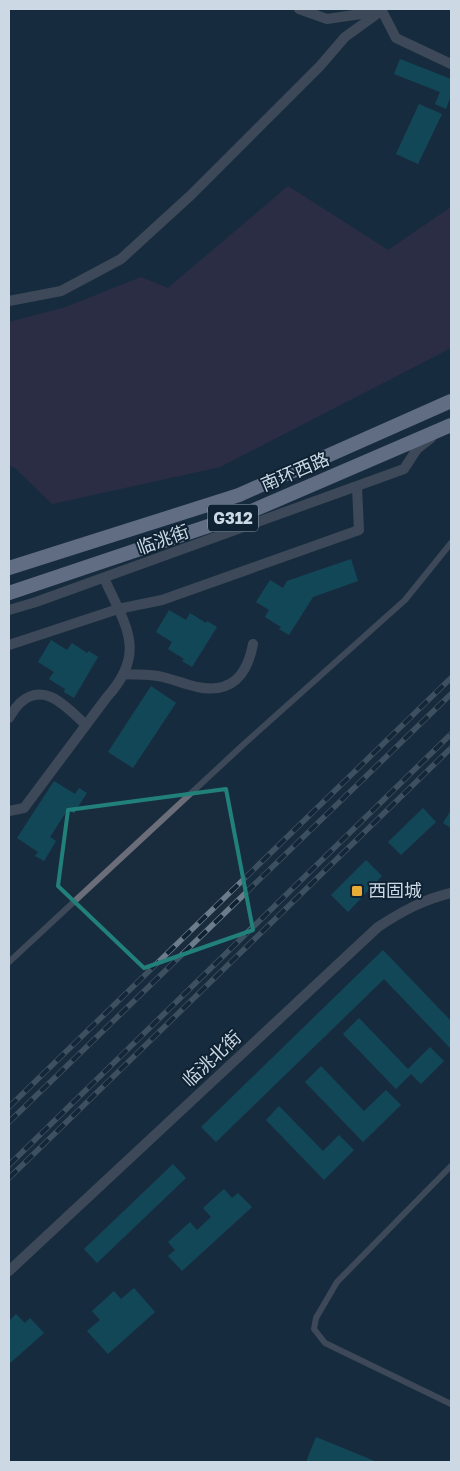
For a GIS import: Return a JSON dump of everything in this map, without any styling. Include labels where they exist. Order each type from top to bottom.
[{"type":"highway","name":"南环西路","points":[[9,568],[238,494],[451,401]]},
{"type":"highway","name":"南环西路","points":[[9,593],[247,513],[451,424]]},
{"type":"street","points":[[299,9],[327,20],[381,10]]},
{"type":"street","points":[[381,10],[396,38],[451,64]]},
{"type":"street","points":[[9,301],[61,291],[121,259],[198,188],[320,66],[345,37],[381,10]]},
{"type":"street","name":"临洮街","points":[[9,610],[104,578],[404,469],[417,449],[451,424]]},
{"type":"street","points":[[9,645],[118,609],[162,600],[358,530],[357,486]]},
{"type":"street","points":[[9,811],[24,808],[107,697],[119,684],[127,667],[130,650],[128,632],[104,578]]},
{"type":"street","points":[[124,674],[160,676],[198,687],[222,688],[234,681],[244,671],[250,658],[253,644]]},
{"type":"street","points":[[9,718],[19,704],[27,698],[46,695],[56,698],[86,725]]},
{"type":"street","name":"临洮北街","points":[[9,1271],[378,927],[397,914],[422,902],[451,894]]},
{"type":"lane","points":[[9,962],[237,750],[405,600],[451,543]]},
{"type":"lane","points":[[451,1166],[337,1282],[316,1318],[314,1328],[326,1343],[451,1404]]},
{"type":"highlighted area","points":[[226,789],[253,930],[144,968],[58,886],[68,810]]},
{"type":"shaded area","points":[[288,186],[388,250],[451,207],[451,348],[220,467],[52,504],[15,468],[9,465],[9,322],[66,307],[141,277],[168,288]]},
{"type":"building","points":[[400,59],[451,79],[451,95],[446,109],[435,104],[440,92],[394,74]]},
{"type":"building","points":[[419,104],[442,114],[418,164],[396,154]]},
{"type":"building","points":[[351,559],[358,581],[313,597],[289,635],[279,629],[281,627],[265,617],[269,610],[256,602],[270,580],[283,588],[287,581]]},
{"type":"building","points":[[169,610],[186,620],[190,613],[206,623],[207,621],[217,627],[192,667],[182,661],[184,659],[168,649],[172,642],[156,632]]},
{"type":"building","points":[[51,640],[67,650],[72,643],[87,653],[89,651],[98,657],[74,698],[64,692],[65,689],[49,679],[54,672],[38,662]]},
{"type":"building","points":[[151,686],[176,703],[133,768],[108,752]]},
{"type":"building","points":[[54,781],[75,794],[79,788],[87,793],[74,813],[68,809],[50,837],[56,841],[44,861],[35,856],[38,852],[17,838]]},
{"type":"building","points":[[423,808],[436,822],[401,855],[388,842]]},
{"type":"building","points":[[451,810],[451,828],[443,823]]},
{"type":"building","points":[[366,860],[382,876],[348,912],[331,895]]},
{"type":"building","points":[[383,950],[451,1021],[451,1049],[384,979],[216,1142],[201,1127]]},
{"type":"building","points":[[359,1018],[408,1069],[430,1047],[444,1061],[421,1084],[411,1074],[396,1089],[343,1034]]},
{"type":"building","points":[[321,1066],[364,1111],[386,1090],[401,1105],[363,1142],[305,1082]]},
{"type":"building","points":[[279,1106],[323,1151],[339,1135],[354,1150],[324,1180],[266,1120]]},
{"type":"building","points":[[173,1164],[186,1178],[97,1263],[84,1249]]},
{"type":"building","points":[[224,1189],[232,1198],[238,1193],[252,1207],[182,1271],[168,1256],[175,1250],[168,1242],[190,1222],[197,1230],[211,1217],[203,1208]]},
{"type":"building","points":[[134,1288],[155,1312],[108,1354],[87,1331],[100,1320],[92,1311],[114,1291],[121,1299]]},
{"type":"building","points":[[16,1314],[25,1323],[30,1318],[44,1333],[9,1364],[9,1321]]},
{"type":"building","points":[[316,1437],[377,1462],[306,1462]]},
{"type":"railway","points":[[9,1107],[451,678]]},
{"type":"railway","points":[[9,1122],[451,694]]},
{"type":"railway","points":[[9,1165],[451,734]]},
{"type":"railway","points":[[9,1178],[451,748]]},
{"type":"place","name":"西固城","points":[[357,891]]}]
